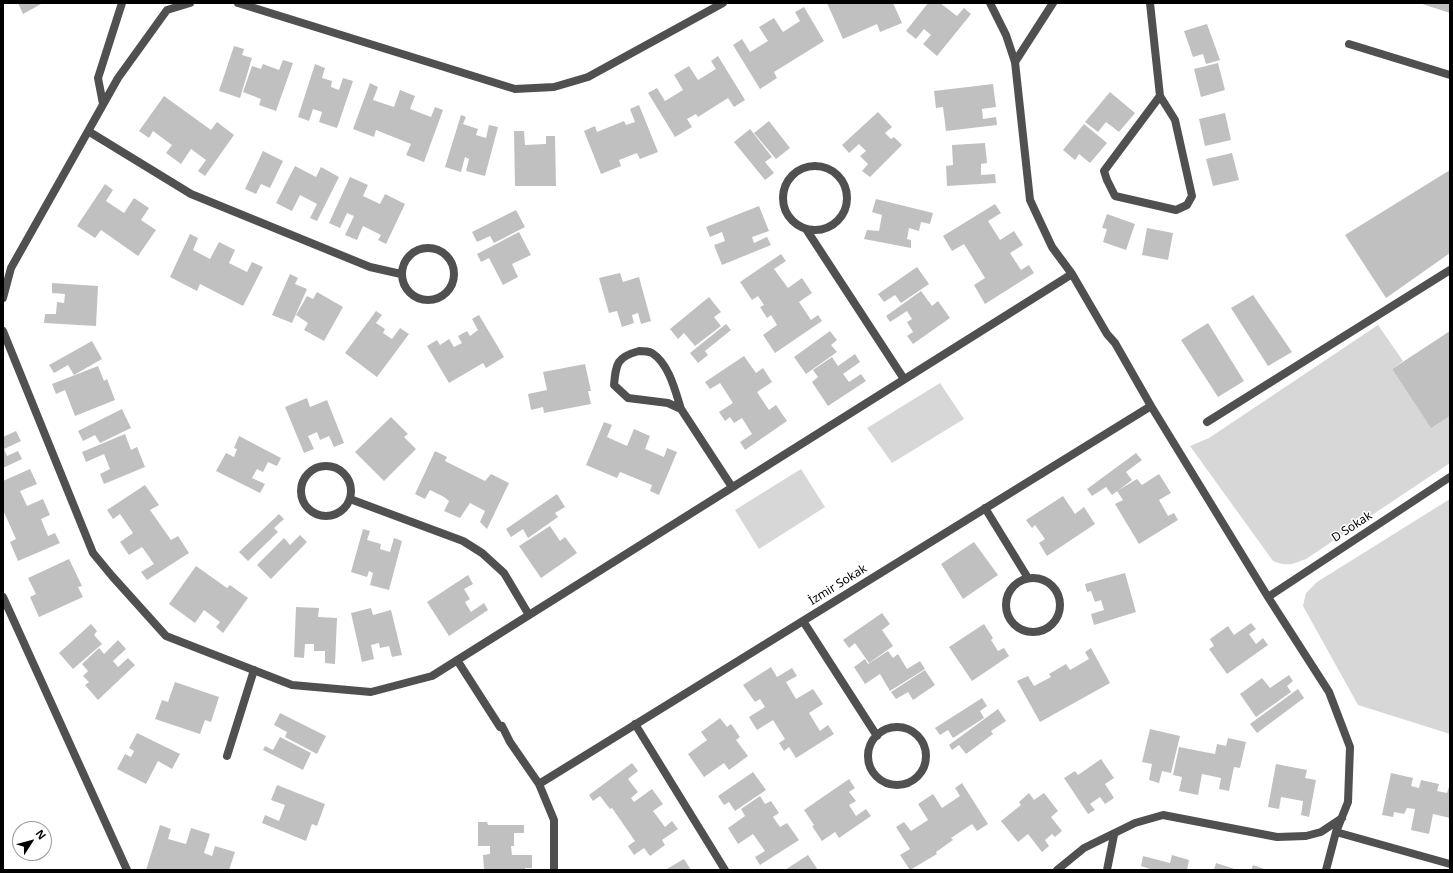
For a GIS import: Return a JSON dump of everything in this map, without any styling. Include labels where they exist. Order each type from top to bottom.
[{"type":"street","points":[[103,104],[98,78],[122,3]]},
{"type":"street","points":[[3,298],[11,268],[118,78],[167,10],[190,3]]},
{"type":"street","points":[[238,3],[515,89],[554,87],[588,77],[723,3]]},
{"type":"street","points":[[990,3],[1006,35],[1016,62],[1030,200],[1052,247],[1072,274],[1268,597],[1329,692],[1350,747],[1348,802],[1336,832],[1326,870]]},
{"type":"street","points":[[1016,62],[1052,3]]},
{"type":"street","points":[[1150,3],[1160,96],[1175,120],[1192,196],[1187,205],[1176,210],[1115,196],[1106,180],[1104,171],[1160,96]]},
{"type":"street","points":[[1349,44],[1450,75]]},
{"type":"street","points":[[88,131],[191,194],[370,267],[401,274]]},
{"type":"street","points":[[806,229],[824,229],[834,224],[841,216],[846,206],[847,195],[844,184],[840,178],[831,171],[821,167],[810,166],[799,170],[791,177],[785,187],[783,195],[784,206],[789,216],[797,224],[806,229],[904,379]]},
{"type":"street","points":[[426,247],[435,248],[450,258],[454,266],[455,276],[450,290],[443,296],[434,300],[425,300],[413,296],[406,289],[402,281],[401,274],[403,264],[408,256],[415,250],[426,247]]},
{"type":"street","points":[[1207,422],[1450,270]]},
{"type":"street","points":[[3,331],[93,552],[112,576],[166,636],[292,685],[371,692],[432,676],[1072,274]]},
{"type":"street","points":[[681,409],[668,403],[628,398],[614,385],[616,366],[626,355],[639,351],[650,352],[663,363],[674,387],[681,409],[732,487]]},
{"type":"street","name":"İzmir Sokak","points":[[538,784],[1151,406]]},
{"type":"street","points":[[325,466],[334,468],[347,478],[351,490],[350,499],[346,507],[334,516],[325,517],[316,515],[304,504],[301,496],[303,480],[309,472],[316,468],[325,466]]},
{"type":"street","name":"D Sokak","points":[[1268,597],[1450,477]]},
{"type":"street","points":[[350,499],[463,541],[482,553],[504,573],[529,615]]},
{"type":"street","points":[[985,508],[1028,578]]},
{"type":"street","points":[[1028,578],[1038,578],[1046,581],[1053,586],[1059,594],[1059,613],[1054,622],[1047,628],[1037,632],[1020,628],[1012,622],[1006,608],[1007,598],[1011,590],[1018,582],[1028,578]]},
{"type":"street","points":[[3,597],[127,870]]},
{"type":"street","points":[[803,621],[877,736]]},
{"type":"street","points":[[457,660],[500,727],[502,726],[510,742],[538,784],[554,820],[554,870]]},
{"type":"street","points":[[227,756],[254,670]]},
{"type":"street","points":[[635,724],[725,870]]},
{"type":"street","points":[[894,727],[904,728],[914,732],[921,739],[925,748],[926,761],[916,778],[907,783],[897,785],[887,783],[878,777],[871,769],[869,759],[869,749],[877,736],[885,730],[894,727]]},
{"type":"street","points":[[1057,870],[1084,848],[1136,823],[1163,815],[1277,837],[1306,836],[1321,832],[1342,818]]},
{"type":"street","points":[[1336,832],[1450,864]]},
{"type":"street","points":[[1107,870],[1114,834]]},
{"type":"shaded area","points":[[1378,325],[1403,361],[1392,369],[1431,427],[1450,416],[1450,463],[1306,559],[1290,564],[1282,564],[1273,561],[1190,446],[1209,438]]},
{"type":"shaded area","points":[[940,383],[964,419],[892,463],[867,428]]},
{"type":"shaded area","points":[[801,469],[825,507],[759,549],[735,510]]},
{"type":"shaded area","points":[[1450,499],[1450,734],[1358,705],[1303,606],[1306,593],[1317,582]]},
{"type":"building","points":[[18,3],[43,3],[23,14]]},
{"type":"building","points":[[827,3],[893,3],[902,23],[880,32],[877,24],[843,39]]},
{"type":"building","points":[[928,3],[940,3],[957,16],[964,8],[971,14],[937,56],[923,44],[931,35],[924,29],[916,39],[906,31]]},
{"type":"building","points":[[1419,3],[1450,3],[1450,13]]},
{"type":"building","points":[[804,7],[824,41],[774,72],[777,78],[760,89],[733,45],[742,39],[750,52],[768,41],[759,27],[774,18],[783,32],[800,21],[795,12]]},
{"type":"building","points":[[1207,24],[1220,60],[1206,64],[1203,54],[1193,57],[1184,31]]},
{"type":"building","points":[[234,46],[244,49],[242,55],[252,58],[240,98],[219,91]]},
{"type":"building","points":[[718,56],[745,100],[734,107],[728,98],[698,117],[696,114],[687,119],[692,127],[675,137],[648,93],[657,88],[665,101],[683,90],[674,75],[689,66],[698,80],[716,69],[711,61]]},
{"type":"building","points":[[283,60],[293,63],[276,111],[259,105],[261,99],[243,92],[252,66],[261,69],[263,64],[279,70]]},
{"type":"building","points":[[1218,63],[1225,90],[1201,97],[1194,69]]},
{"type":"building","points":[[315,64],[325,68],[322,78],[332,81],[331,87],[339,90],[343,78],[353,81],[337,128],[319,122],[322,112],[313,109],[309,121],[298,117]]},
{"type":"building","points":[[370,83],[378,87],[373,100],[394,107],[400,90],[415,96],[410,109],[431,117],[435,107],[443,110],[424,162],[406,155],[411,144],[376,130],[374,137],[353,129]]},
{"type":"building","points":[[993,84],[996,107],[982,109],[983,119],[996,117],[997,125],[946,131],[943,107],[936,108],[934,91]]},
{"type":"building","points":[[1110,92],[1135,113],[1119,132],[1106,122],[1098,132],[1085,122]]},
{"type":"building","points":[[164,96],[211,130],[217,122],[234,135],[205,176],[198,171],[206,160],[191,149],[181,164],[166,153],[172,145],[153,131],[149,138],[139,131]]},
{"type":"building","points":[[639,105],[658,152],[640,159],[637,153],[619,160],[621,166],[601,174],[584,131],[595,126],[597,132],[624,121],[626,125],[635,122],[630,109]]},
{"type":"building","points":[[878,112],[892,127],[885,133],[891,139],[894,137],[902,145],[870,177],[862,171],[868,164],[860,156],[866,151],[859,144],[849,153],[842,145]]},
{"type":"building","points":[[1225,113],[1231,140],[1205,146],[1199,119]]},
{"type":"building","points":[[461,115],[466,117],[463,124],[478,129],[476,135],[486,138],[489,125],[498,127],[485,176],[466,171],[469,159],[465,157],[461,172],[445,167]]},
{"type":"building","points":[[769,121],[790,148],[776,159],[754,133]]},
{"type":"building","points":[[1084,124],[1107,143],[1090,163],[1079,154],[1075,160],[1063,150]]},
{"type":"building","points":[[750,129],[772,157],[765,162],[774,173],[765,180],[734,142]]},
{"type":"building","points":[[514,131],[524,131],[525,145],[546,144],[546,136],[555,136],[556,186],[515,186]]},
{"type":"building","points":[[985,143],[987,163],[981,164],[981,175],[995,174],[996,183],[947,186],[946,166],[953,165],[952,145]]},
{"type":"building","points":[[263,151],[283,161],[270,188],[261,184],[256,194],[245,189]]},
{"type":"building","points":[[1232,153],[1239,180],[1213,186],[1206,159]]},
{"type":"building","points":[[295,166],[316,177],[321,167],[339,177],[317,221],[310,218],[317,204],[300,195],[292,211],[276,203]]},
{"type":"building","points":[[1450,170],[1450,253],[1386,298],[1345,235]]},
{"type":"building","points":[[350,177],[368,185],[363,196],[380,204],[385,194],[405,204],[386,244],[378,240],[381,235],[363,226],[357,240],[345,235],[354,216],[347,213],[340,228],[329,223]]},
{"type":"building","points":[[105,184],[113,190],[106,201],[124,213],[134,198],[149,208],[141,220],[156,230],[138,256],[101,230],[95,238],[77,226]]},
{"type":"building","points":[[876,199],[933,213],[930,224],[921,222],[919,231],[909,228],[907,239],[911,240],[911,248],[864,239],[867,230],[879,231],[882,215],[872,212]]},
{"type":"building","points":[[995,204],[1001,213],[988,221],[1000,240],[1014,231],[1023,245],[1010,253],[1021,270],[1029,265],[1034,273],[985,304],[974,285],[985,278],[964,244],[952,251],[943,236]]},
{"type":"building","points":[[759,206],[769,231],[752,237],[754,243],[767,237],[771,245],[722,265],[714,245],[725,241],[722,232],[710,237],[706,227]]},
{"type":"building","points":[[516,210],[525,227],[494,243],[490,236],[477,242],[472,232]]},
{"type":"building","points":[[1107,214],[1135,224],[1126,250],[1103,242],[1107,229],[1102,228]]},
{"type":"building","points":[[1147,228],[1173,233],[1168,260],[1142,255]]},
{"type":"building","points":[[519,232],[531,255],[512,264],[518,277],[503,285],[489,258],[481,262],[477,254]]},
{"type":"building","points":[[190,234],[198,238],[193,250],[210,259],[219,242],[235,250],[229,263],[247,272],[252,262],[263,267],[243,306],[200,284],[197,291],[170,277]]},
{"type":"building","points":[[781,254],[786,261],[774,269],[788,288],[802,278],[812,293],[799,302],[811,320],[818,315],[822,321],[775,353],[763,335],[777,325],[771,315],[767,318],[760,307],[764,305],[758,296],[752,300],[740,282]]},
{"type":"building","points":[[917,267],[929,284],[901,303],[895,295],[884,302],[878,294]]},
{"type":"building","points":[[620,273],[623,282],[639,277],[651,321],[641,324],[638,313],[632,315],[634,323],[622,327],[617,311],[609,313],[599,278]]},
{"type":"building","points":[[290,274],[298,278],[295,284],[307,289],[292,323],[272,315]]},
{"type":"building","points":[[52,283],[98,286],[96,326],[44,323],[45,314],[56,314],[57,302],[64,303],[65,294],[52,293]]},
{"type":"building","points":[[921,291],[932,306],[938,301],[950,318],[913,344],[907,336],[913,332],[907,322],[912,319],[907,311],[890,322],[886,316]]},
{"type":"building","points":[[317,292],[343,307],[324,341],[304,330],[308,323],[296,315],[307,296],[313,299]]},
{"type":"building","points":[[1253,295],[1292,352],[1268,366],[1231,308]]},
{"type":"building","points":[[709,297],[721,312],[714,317],[721,326],[695,346],[684,333],[678,339],[670,329]]},
{"type":"building","points":[[376,311],[382,315],[376,323],[385,329],[383,333],[392,339],[400,328],[409,334],[377,377],[345,353]]},
{"type":"building","points":[[479,315],[504,357],[486,368],[483,363],[449,383],[427,346],[437,340],[440,345],[449,339],[454,347],[462,343],[458,336],[467,331],[470,336],[478,330],[472,319]]},
{"type":"building","points":[[1208,323],[1244,381],[1218,397],[1181,340]]},
{"type":"building","points":[[726,324],[731,330],[705,351],[708,355],[698,363],[690,353]]},
{"type":"building","points":[[830,331],[837,340],[831,345],[837,352],[806,374],[794,357]]},
{"type":"building","points":[[1450,331],[1450,416],[1431,428],[1392,369]]},
{"type":"building","points":[[92,341],[102,359],[74,375],[68,365],[54,373],[49,365]]},
{"type":"building","points":[[855,354],[860,362],[843,374],[849,382],[861,374],[866,381],[828,406],[812,382],[818,377],[813,370],[832,357],[838,366]]},
{"type":"building","points":[[744,356],[756,373],[763,368],[772,382],[757,392],[769,410],[776,405],[787,421],[745,450],[740,442],[752,434],[742,418],[734,423],[730,417],[725,421],[719,412],[733,403],[720,383],[710,389],[705,382]]},
{"type":"building","points":[[585,364],[591,391],[588,391],[591,404],[544,413],[543,407],[531,410],[528,394],[547,390],[543,372]]},
{"type":"building","points":[[98,366],[104,381],[107,379],[115,400],[75,416],[65,390],[56,394],[52,384]]},
{"type":"building","points":[[307,398],[310,407],[327,400],[344,443],[334,447],[329,436],[320,440],[317,432],[308,436],[314,449],[304,453],[285,407]]},
{"type":"building","points":[[122,409],[131,428],[100,443],[95,435],[83,441],[78,431]]},
{"type":"building","points":[[391,417],[408,434],[404,437],[416,449],[384,481],[355,452]]},
{"type":"building","points":[[604,422],[612,425],[607,437],[627,446],[634,429],[650,436],[645,449],[664,457],[667,448],[677,452],[659,495],[650,491],[652,485],[620,472],[617,478],[586,465]]},
{"type":"building","points":[[16,431],[21,441],[4,449],[7,456],[18,451],[22,459],[3,468],[3,437]]},
{"type":"building","points":[[125,434],[131,450],[137,447],[145,467],[104,484],[100,474],[110,469],[104,454],[86,462],[82,452]]},
{"type":"building","points":[[239,436],[281,458],[277,466],[268,462],[263,472],[257,469],[252,478],[265,484],[260,493],[216,471],[226,453],[234,457],[237,449],[234,448]]},
{"type":"building","points":[[435,451],[447,457],[445,461],[485,481],[491,474],[509,483],[487,529],[480,522],[485,511],[470,503],[460,518],[444,511],[449,501],[444,497],[430,490],[425,499],[415,494]]},
{"type":"building","points":[[1136,453],[1142,460],[1126,472],[1132,480],[1112,495],[1106,487],[1092,496],[1087,489]]},
{"type":"building","points":[[30,469],[37,484],[20,491],[27,506],[43,499],[50,515],[41,519],[48,536],[55,533],[60,543],[18,561],[10,542],[16,539],[3,510],[3,481]]},
{"type":"building","points":[[1159,474],[1171,493],[1159,500],[1168,516],[1174,513],[1178,520],[1139,544],[1115,504],[1123,500],[1117,491],[1137,479],[1142,485]]},
{"type":"building","points":[[145,485],[159,505],[150,510],[171,540],[178,536],[189,553],[147,580],[141,572],[154,564],[142,547],[129,555],[120,542],[133,533],[120,514],[113,519],[107,510]]},
{"type":"building","points":[[557,494],[565,507],[555,513],[558,517],[528,538],[523,529],[511,537],[506,529]]},
{"type":"building","points":[[1063,496],[1075,514],[1084,507],[1095,524],[1047,556],[1039,543],[1045,539],[1035,525],[1032,528],[1026,520]]},
{"type":"building","points":[[279,514],[284,519],[274,528],[278,532],[248,561],[239,552]]},
{"type":"building","points":[[550,526],[560,541],[565,537],[577,553],[541,578],[519,546]]},
{"type":"building","points":[[363,529],[370,531],[367,540],[381,544],[380,549],[390,552],[394,538],[402,541],[389,590],[370,585],[373,573],[369,571],[367,577],[351,572]]},
{"type":"building","points":[[300,535],[307,542],[271,579],[257,565],[284,538],[290,545]]},
{"type":"building","points":[[974,542],[998,575],[963,599],[941,564]]},
{"type":"building","points":[[69,559],[82,586],[78,587],[83,597],[39,617],[30,597],[36,594],[28,578]]},
{"type":"building","points":[[196,566],[227,588],[230,585],[248,598],[223,633],[216,627],[220,622],[204,610],[195,623],[169,604]]},
{"type":"building","points":[[1125,573],[1136,612],[1094,625],[1091,614],[1104,610],[1101,600],[1095,602],[1091,591],[1087,592],[1085,584]]},
{"type":"building","points":[[468,575],[473,584],[464,589],[470,599],[465,602],[471,612],[484,603],[488,610],[449,636],[427,602]]},
{"type":"building","points":[[296,607],[319,608],[318,617],[337,618],[335,664],[325,663],[325,651],[314,651],[314,644],[305,644],[304,658],[294,657]]},
{"type":"building","points":[[371,608],[373,615],[391,610],[402,655],[392,657],[389,646],[380,648],[379,643],[371,645],[374,659],[362,662],[351,613]]},
{"type":"building","points":[[882,613],[890,624],[882,630],[893,646],[869,663],[855,643],[849,648],[843,640]]},
{"type":"building","points":[[1251,623],[1256,629],[1249,634],[1256,644],[1263,638],[1268,645],[1227,674],[1209,649],[1214,646],[1210,639],[1228,626],[1234,635]]},
{"type":"building","points":[[91,624],[97,631],[94,635],[102,644],[73,669],[59,653]]},
{"type":"building","points":[[984,624],[993,638],[991,640],[998,651],[1004,648],[1009,656],[972,681],[949,647]]},
{"type":"building","points":[[118,640],[126,649],[113,661],[118,667],[128,658],[135,665],[98,700],[85,685],[89,682],[83,676],[88,671],[82,664],[99,648],[104,654]]},
{"type":"building","points":[[1091,648],[1110,683],[1040,722],[1017,681],[1028,676],[1034,686],[1051,677],[1049,674],[1066,664],[1070,670],[1089,659],[1085,652]]},
{"type":"building","points":[[888,651],[893,658],[898,654],[907,669],[920,661],[925,669],[890,691],[880,674],[865,684],[854,667],[865,659],[868,664]]},
{"type":"building","points":[[771,667],[777,677],[792,668],[797,676],[786,682],[796,699],[813,689],[823,704],[809,713],[820,731],[828,725],[834,734],[796,758],[789,747],[784,751],[779,743],[785,739],[773,720],[757,730],[749,717],[765,707],[760,699],[755,702],[743,685]]},
{"type":"building","points":[[925,670],[935,685],[913,700],[908,692],[896,699],[891,692]]},
{"type":"building","points":[[1289,675],[1293,681],[1287,686],[1291,692],[1256,717],[1240,694],[1262,678],[1270,688]]},
{"type":"building","points":[[175,682],[219,697],[211,722],[205,720],[200,734],[155,719],[162,700],[168,702]]},
{"type":"building","points":[[1298,689],[1304,698],[1257,733],[1250,724]]},
{"type":"building","points":[[982,698],[987,706],[980,711],[984,718],[953,738],[948,730],[940,735],[935,728]]},
{"type":"building","points":[[998,709],[1006,721],[991,731],[993,734],[966,754],[959,745],[952,750],[949,745]]},
{"type":"building","points":[[280,713],[326,736],[317,754],[285,737],[287,732],[274,725]]},
{"type":"building","points":[[720,718],[727,727],[731,724],[740,737],[736,740],[748,756],[729,770],[724,763],[704,777],[688,754],[707,740],[701,732]]},
{"type":"building","points":[[1150,729],[1180,736],[1171,773],[1162,771],[1159,783],[1149,780],[1152,764],[1142,762]]},
{"type":"building","points":[[137,733],[180,754],[172,769],[158,761],[146,784],[117,769],[125,754],[131,757],[134,751],[129,748]]},
{"type":"building","points":[[280,737],[311,753],[303,770],[263,750],[265,746],[273,750]]},
{"type":"building","points":[[1228,738],[1246,742],[1240,768],[1234,767],[1229,791],[1219,789],[1221,778],[1202,774],[1198,795],[1179,791],[1182,777],[1173,775],[1179,747],[1215,754],[1217,744],[1226,746]]},
{"type":"building","points":[[1101,759],[1114,778],[1105,784],[1114,798],[1105,804],[1100,797],[1090,804],[1095,810],[1088,814],[1064,778],[1075,771],[1078,775]]},
{"type":"building","points":[[632,763],[638,771],[628,779],[638,792],[631,798],[634,802],[652,789],[663,804],[653,811],[665,827],[672,821],[678,829],[662,840],[665,845],[650,856],[644,848],[634,855],[628,846],[635,841],[612,808],[610,809],[600,796],[593,801],[589,795]]},
{"type":"building","points":[[1276,764],[1307,770],[1305,778],[1316,780],[1309,817],[1301,815],[1303,801],[1281,797],[1279,809],[1268,807]]},
{"type":"building","points":[[753,772],[766,790],[735,811],[729,802],[724,805],[718,796]]},
{"type":"building","points":[[1391,773],[1413,778],[1411,786],[1419,788],[1421,780],[1439,784],[1437,791],[1447,793],[1450,784],[1450,818],[1433,814],[1429,834],[1411,830],[1415,809],[1407,808],[1404,814],[1394,812],[1393,817],[1382,815]]},
{"type":"building","points":[[849,779],[855,788],[849,792],[856,801],[849,805],[856,816],[866,809],[871,816],[839,838],[835,832],[822,841],[804,810]]},
{"type":"building","points":[[962,783],[988,824],[977,831],[972,824],[951,838],[953,840],[936,852],[937,854],[910,870],[900,855],[910,849],[896,827],[904,822],[911,831],[928,820],[918,804],[933,794],[942,808],[960,796],[955,788]]},
{"type":"building","points":[[277,785],[325,804],[317,826],[312,824],[306,841],[262,823],[265,815],[279,821],[285,805],[271,800]]},
{"type":"building","points":[[1029,793],[1034,800],[1044,793],[1058,811],[1051,817],[1062,831],[1055,837],[1052,834],[1045,840],[1049,846],[1042,852],[1028,834],[1018,842],[1001,821],[1021,805],[1019,802]]},
{"type":"building","points":[[760,796],[765,804],[771,801],[779,813],[773,817],[780,827],[787,823],[799,840],[760,865],[755,857],[765,851],[753,834],[738,844],[728,828],[745,816],[741,809]]},
{"type":"building","points":[[478,822],[487,822],[488,825],[524,825],[524,833],[514,833],[514,846],[511,846],[512,855],[532,855],[532,868],[525,868],[525,870],[484,870],[483,855],[490,854],[490,846],[478,846]]},
{"type":"building","points":[[160,825],[171,829],[168,839],[186,844],[191,828],[210,834],[204,853],[212,856],[215,846],[235,852],[229,870],[146,870]]},
{"type":"building","points":[[808,855],[818,870],[785,870]]},
{"type":"building","points":[[1172,855],[1189,860],[1187,870],[1153,870],[1141,866],[1143,856],[1170,863]]},
{"type":"building","points":[[684,859],[691,870],[665,870]]},
{"type":"building","points":[[1216,863],[1238,870],[1214,870]]},
{"type":"building","points":[[1253,865],[1267,870],[1251,870]]}]
